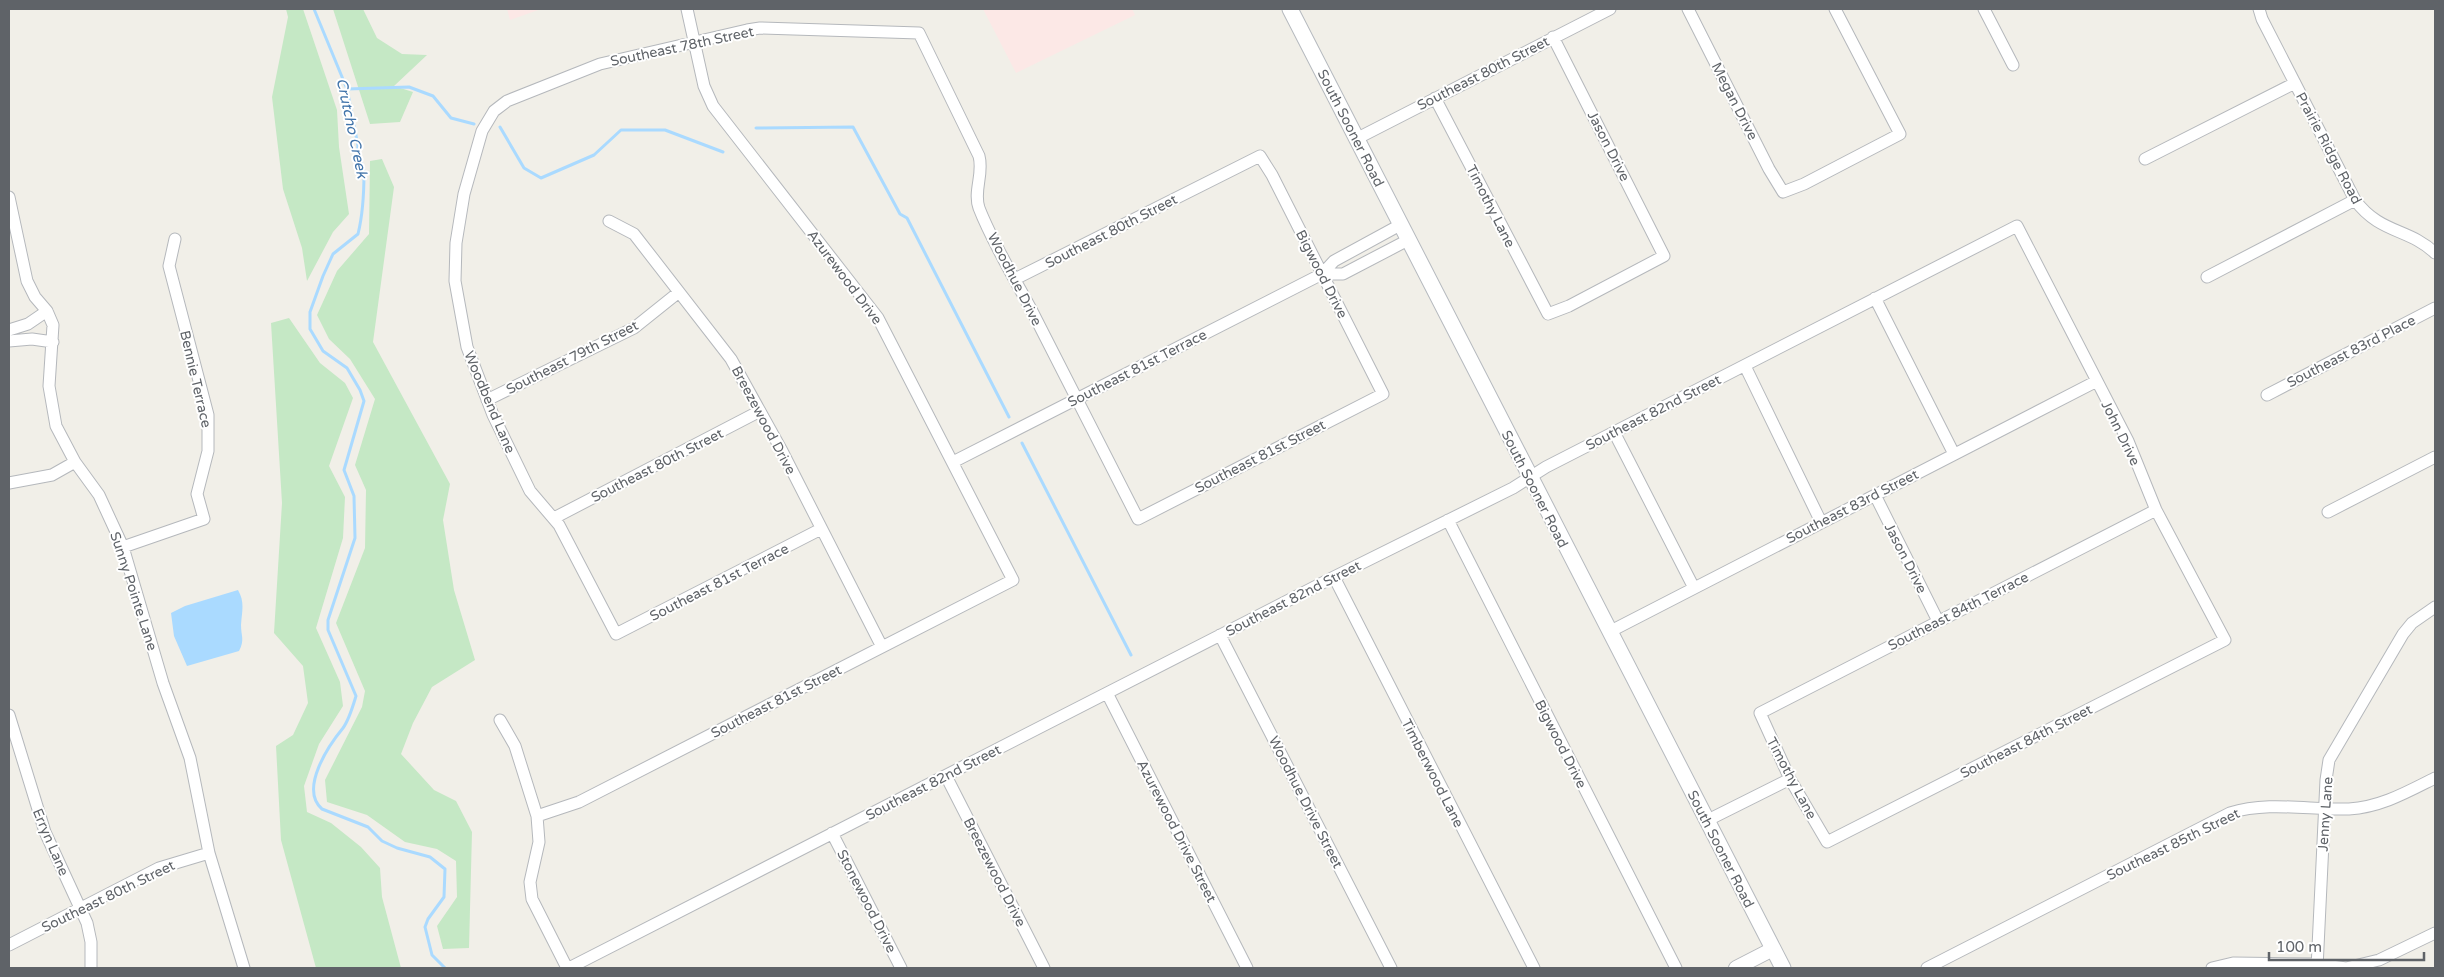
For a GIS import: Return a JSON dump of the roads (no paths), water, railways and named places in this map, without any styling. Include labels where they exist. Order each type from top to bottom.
[{"type":"main road","name":"South Sooner Road","points":[[1290,9],[1783,968]]},
{"type":"street","name":"Azurewood Drive","points":[[687,9],[704,86],[713,106],[878,318],[1013,580]]},
{"type":"street","name":"Southeast 80th Street","points":[[1356,139],[1610,9]]},
{"type":"street","name":"Megan Drive","points":[[1688,9],[1769,169],[1783,192],[1804,184],[1900,134],[1835,9]]},
{"type":"street","points":[[1984,9],[2013,65]]},
{"type":"street","name":"Prairie Ridge Road","points":[[2259,9],[2262,19],[2355,200],[2371,218],[2426,244],[2435,253]]},
{"type":"street","name":"Southeast 78th Street","points":[[478,146],[482,131],[494,111],[518,95],[600,64],[760,28],[919,33]]},
{"type":"street","name":"Woodhue Drive","points":[[919,33],[979,156],[982,167],[977,193],[979,208],[1138,519]]},
{"type":"street","name":"Jason Drive","points":[[1548,314],[1569,306],[1664,256],[1553,37]]},
{"type":"street","points":[[2145,159],[2295,83]]},
{"type":"street","name":"Timothy Lane","points":[[1435,98],[1548,314]]},
{"type":"street","name":"Woodbend Lane","points":[[478,146],[458,221],[455,280],[464,335],[487,400],[530,491],[554,518],[566,536],[616,634]]},
{"type":"street","name":"Southeast 80th Street","points":[[1015,279],[1260,156]]},
{"type":"street","name":"Bigwood Drive","points":[[1260,156],[1383,394]]},
{"type":"street","name":"Sunny Pointe Lane","points":[[9,197],[27,281],[35,297],[47,311],[53,325],[49,386],[52,414],[61,438],[75,462],[99,495],[123,547],[163,683],[190,758],[209,853],[244,968]]},
{"type":"street","points":[[2207,277],[2355,200]]},
{"type":"street","name":"Breezewood Drive","points":[[609,221],[634,234],[731,359],[822,529],[882,647]]},
{"type":"street","name":"Southeast 81st Terrace","points":[[953,462],[1322,274],[1334,261],[1400,225]]},
{"type":"street","name":"Southeast 82nd Street","points":[[568,968],[1334,577],[1513,488],[1614,432],[2017,226]]},
{"type":"street","name":"John Drive","points":[[2017,226],[2095,382],[2128,441],[2156,510],[2225,640]]},
{"type":"street","name":"Bennie Terrace","points":[[123,547],[204,519],[197,494],[208,452],[208,415],[169,266],[174,239]]},
{"type":"street","name":"Southeast 81st Terrace","points":[[1322,274],[1343,274],[1408,240]]},
{"type":"street","name":"Southeast 79th Street","points":[[487,400],[634,328],[680,292]]},
{"type":"street","points":[[1875,298],[1954,454]]},
{"type":"street","name":"Southeast 83rd Place","points":[[2267,395],[2435,308]]},
{"type":"street","points":[[9,330],[24,325],[47,311]]},
{"type":"street","points":[[24,325],[26,339]]},
{"type":"street","points":[[9,341],[26,339],[53,342]]},
{"type":"street","points":[[1745,366],[1820,522]]},
{"type":"street","name":"Southeast 83rd Street","points":[[1609,632],[2095,382]]},
{"type":"street","name":"Southeast 81st Street","points":[[1138,519],[1383,394]]},
{"type":"street","name":"Southeast 80th Street","points":[[554,518],[760,411]]},
{"type":"street","points":[[1614,432],[1694,588]]},
{"type":"street","points":[[2328,512],[2435,457]]},
{"type":"street","points":[[9,483],[52,475],[75,462]]},
{"type":"street","name":"Jason Drive","points":[[1875,495],[1938,621]]},
{"type":"street","name":"Southeast 84th Terrace","points":[[1760,713],[2156,510]]},
{"type":"street","name":"Bigwood Drive","points":[[1448,520],[1676,968]]},
{"type":"street","name":"Southeast 81st Terrace","points":[[616,634],[822,529]]},
{"type":"street","name":"Timberwood Lane","points":[[1334,577],[1534,968]]},
{"type":"street","name":"Southeast 81st Street","points":[[537,816],[579,802],[1013,580]]},
{"type":"street","name":"Jenny Lane","points":[[2317,966],[2324,808],[2329,760],[2394,648],[2412,623],[2435,607]]},
{"type":"street","name":"Woodhue Drive Street","points":[[1220,635],[1391,968]]},
{"type":"street","name":"Southeast 84th Street","points":[[1827,842],[2225,640]]},
{"type":"street","name":"Azurewood Drive Street","points":[[1107,693],[1247,968]]},
{"type":"street","name":"Timothy Lane","points":[[1760,713],[1790,779],[1827,842]]},
{"type":"street","name":"Erryn Lane","points":[[9,715],[45,832],[81,908],[90,932],[91,968]]},
{"type":"street","points":[[500,720],[515,746],[537,816],[539,850],[530,882],[530,891],[535,907],[568,968]]},
{"type":"street","name":"Breezewood Drive","points":[[946,776],[1044,968]]},
{"type":"street","name":"Southeast 85th Street","points":[[1926,968],[2230,813],[2259,806],[2349,809],[2383,803],[2435,778]]},
{"type":"street","points":[[1706,821],[1790,779]]},
{"type":"street","name":"Stonewood Drive","points":[[832,833],[901,968]]},
{"type":"street","name":"Southeast 80th Street","points":[[9,945],[160,868],[209,853]]},
{"type":"street","points":[[2212,968],[2233,963],[2346,968],[2368,963],[2398,952],[2435,933]]},
{"type":"street","points":[[1736,968],[1773,950]]},
{"type":"water","points":[[238,590],[242,599],[242,641],[239,651],[187,666],[174,636],[171,613],[185,606]]},
{"type":"waterway","name":"Crutcho Creek","points":[[314,9],[347,89],[358,153],[364,172],[362,211],[358,234],[333,254],[310,312],[310,329],[323,351],[347,368],[364,401],[344,470],[354,496],[355,538],[328,620],[328,630],[356,696],[347,721],[319,767],[314,790],[316,800],[322,809],[368,827],[382,841],[397,848],[430,857],[445,869],[444,897],[428,919],[425,927],[432,955],[445,968]]},
{"type":"waterway","points":[[347,89],[409,87],[433,96],[451,118],[474,124]]},
{"type":"waterway","points":[[500,127],[524,168],[541,178],[594,155],[621,130],[665,130],[723,152]]},
{"type":"waterway","points":[[756,128],[853,127],[900,214],[907,218],[1009,417]]},
{"type":"waterway","points":[[1022,443],[1131,655]]}]
